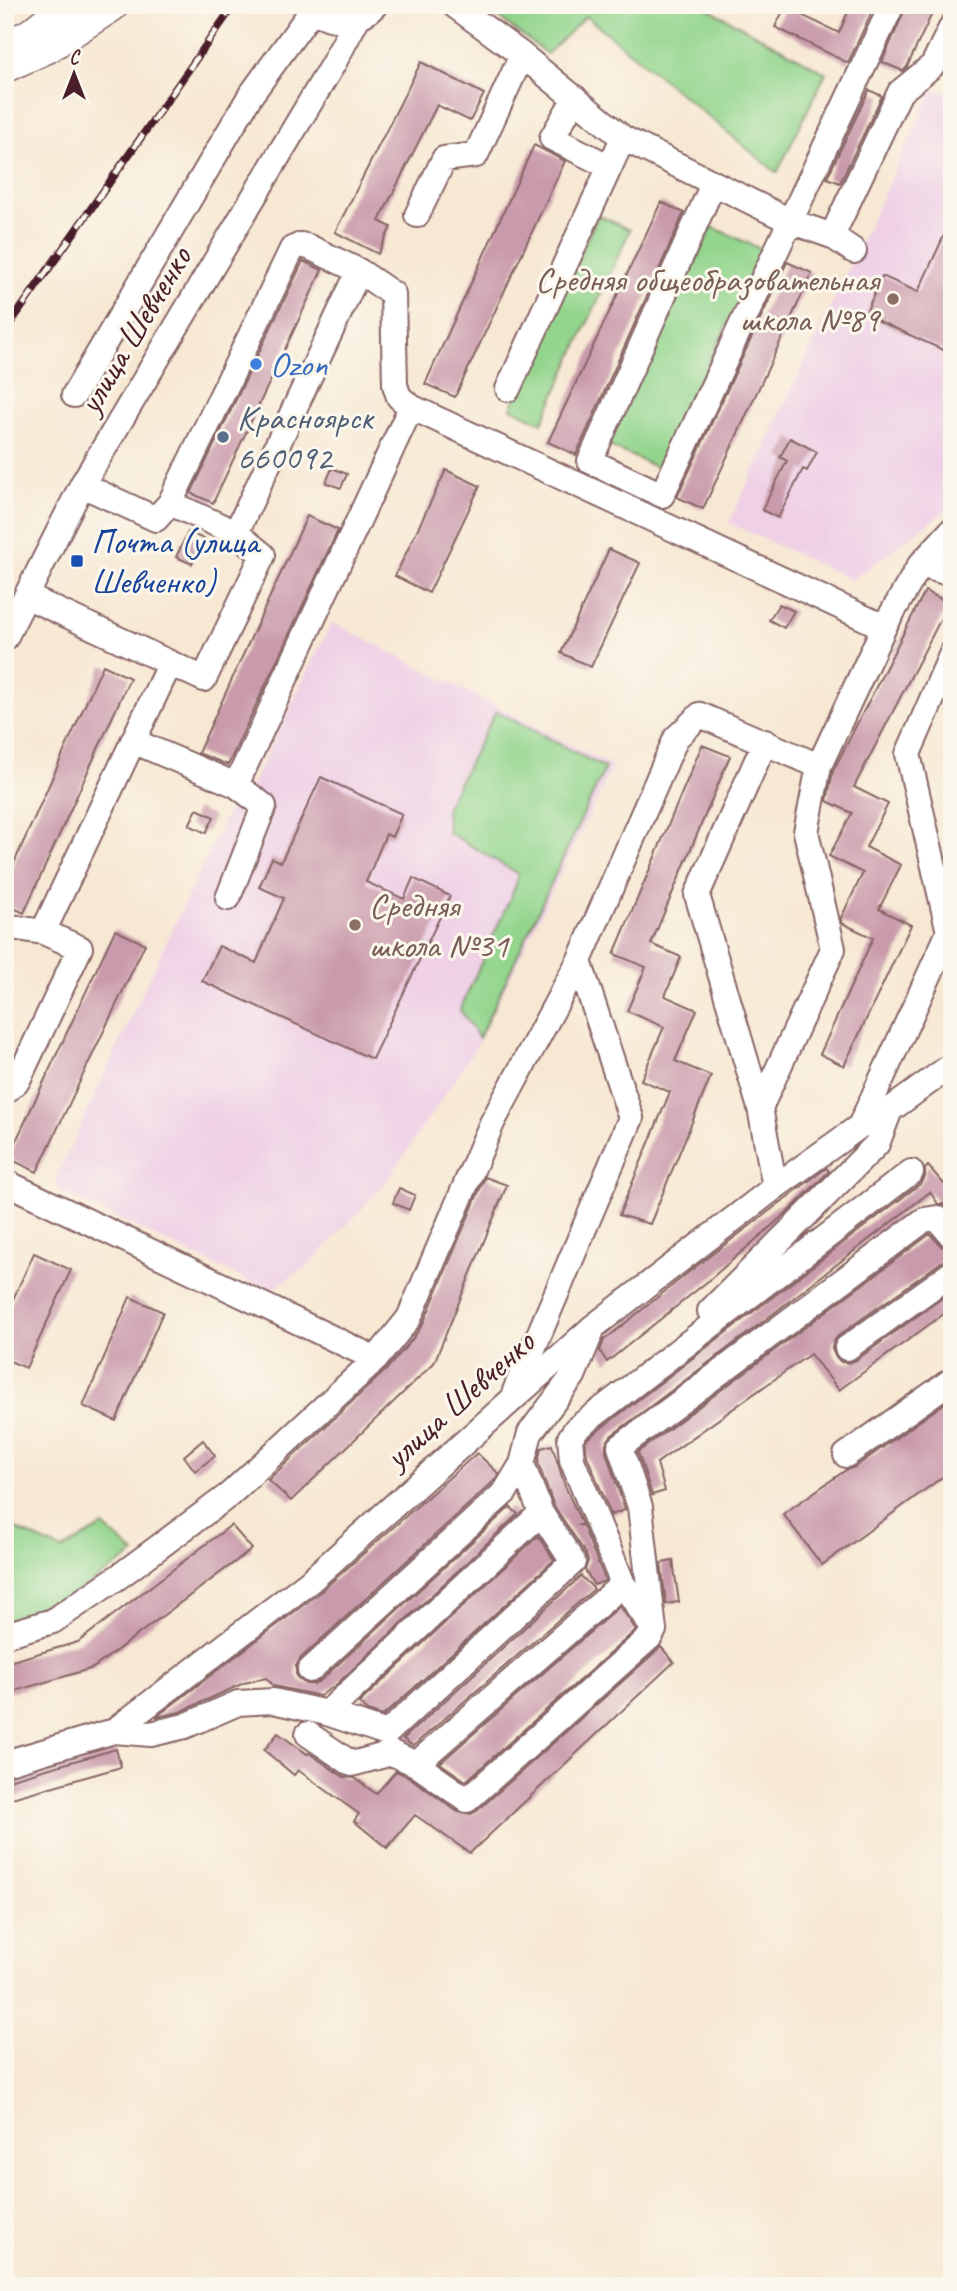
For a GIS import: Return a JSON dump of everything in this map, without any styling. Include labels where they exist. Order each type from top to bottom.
[{"type":"main road","points":[[5,48],[32,34],[68,5]]},
{"type":"main road","points":[[5,66],[47,47],[112,5]]},
{"type":"street","points":[[454,5],[522,55],[623,138],[790,221],[832,236],[854,251]]},
{"type":"street","points":[[713,184],[590,461],[662,495],[891,5]]},
{"type":"street","points":[[314,9],[331,19],[345,20],[367,11]]},
{"type":"street","points":[[314,9],[333,64]]},
{"type":"street","points":[[74,395],[250,96],[314,9]]},
{"type":"street","name":"улица Шевченко","points":[[5,638],[82,485],[367,11]]},
{"type":"street","points":[[832,236],[900,92],[933,65],[952,26]]},
{"type":"street","points":[[417,215],[444,159],[476,155],[522,55]]},
{"type":"street","points":[[575,98],[552,138],[608,166]]},
{"type":"street","points":[[508,389],[623,138]]},
{"type":"street","points":[[82,485],[156,519],[170,503],[292,249],[301,245],[359,271],[393,294],[395,385],[400,397],[411,407],[884,627]]},
{"type":"street","points":[[236,533],[359,271]]},
{"type":"street","points":[[236,785],[411,407]]},
{"type":"street","points":[[619,503],[632,481]]},
{"type":"street","points":[[26,596],[204,678],[263,555],[236,533],[170,503]]},
{"type":"street","points":[[760,1108],[833,949],[806,832],[819,766],[884,627],[920,565],[951,533]]},
{"type":"street","points":[[920,565],[952,574]]},
{"type":"street","points":[[860,1126],[951,930],[908,754],[952,653]]},
{"type":"street","points":[[43,932],[170,663]]},
{"type":"street","points":[[5,1635],[53,1621],[229,1495],[376,1359],[409,1318],[492,1124],[579,961],[676,738],[700,715],[819,766]]},
{"type":"street","points":[[133,741],[236,785],[264,806],[228,898]]},
{"type":"street","points":[[765,742],[697,895],[760,1108],[775,1187]]},
{"type":"street","points":[[5,926],[43,932],[80,948],[19,1080],[5,1093]]},
{"type":"street","points":[[512,1398],[631,1118],[579,961]]},
{"type":"street","name":"улица Шевченко","points":[[5,1763],[114,1731],[310,1581],[593,1327],[775,1187],[952,1065]]},
{"type":"street","points":[[651,1371],[877,1144],[890,1110]]},
{"type":"street","points":[[654,1630],[623,1584],[572,1460],[570,1438],[576,1429],[911,1172]]},
{"type":"street","points":[[5,1182],[376,1359]]},
{"type":"street","points":[[308,1734],[352,1763],[392,1753],[416,1763],[467,1800],[650,1637],[654,1630],[640,1507],[621,1447],[924,1220],[937,1218],[952,1237]]},
{"type":"street","points":[[847,1348],[952,1273]]},
{"type":"street","points":[[310,1670],[506,1492],[522,1464],[530,1433],[573,1376],[593,1327]]},
{"type":"street","points":[[846,1455],[952,1380]]},
{"type":"street","points":[[114,1731],[151,1734],[185,1726],[239,1703],[273,1701],[327,1713],[387,1732],[573,1562],[541,1513],[522,1464]]},
{"type":"street","points":[[327,1713],[541,1513]]},
{"type":"street","points":[[416,1763],[623,1584]]},
{"type":"shaded area","name":"Средняя общеобразовательная школа №89","points":[[933,89],[952,92],[952,506],[852,580],[729,523]]},
{"type":"shaded area","name":"Средняя школа №31","points":[[332,622],[613,766],[476,1047],[385,1184],[309,1265],[269,1291],[58,1190],[56,1178],[232,802],[250,787]]},
{"type":"green space","points":[[482,5],[702,5],[826,73],[777,173],[586,16],[547,54]]},
{"type":"green space","points":[[598,215],[630,230],[542,423],[511,408]]},
{"type":"green space","points":[[712,227],[763,250],[658,468],[607,445]]},
{"type":"green space","points":[[496,711],[605,768],[479,1038],[460,1010],[516,885],[518,874],[448,832],[446,807]]},
{"type":"green space","points":[[5,1524],[62,1550],[103,1526],[135,1554],[54,1607],[5,1623]]},
{"type":"building","points":[[851,5],[875,5],[848,63],[775,27],[785,7],[839,33]]},
{"type":"building","points":[[907,5],[936,5],[903,71],[882,62]]},
{"type":"building","points":[[421,62],[484,94],[470,121],[437,105],[379,221],[391,227],[378,254],[335,232]]},
{"type":"building","points":[[869,90],[882,96],[840,183],[827,178]]},
{"type":"building","points":[[534,145],[565,161],[455,397],[425,384]]},
{"type":"building","points":[[661,202],[684,213],[576,455],[548,442]]},
{"type":"building","points":[[952,218],[952,354],[865,315],[882,276],[918,292]]},
{"type":"building","points":[[303,261],[322,270],[213,503],[191,493]]},
{"type":"building","points":[[787,262],[812,273],[703,509],[677,497]]},
{"type":"building","points":[[790,438],[817,452],[807,471],[803,469],[778,518],[762,510],[787,461],[780,457]]},
{"type":"building","points":[[332,468],[347,474],[341,488],[326,483]]},
{"type":"building","points":[[446,470],[480,486],[429,593],[395,576]]},
{"type":"building","points":[[307,516],[338,530],[228,765],[198,753]]},
{"type":"building","points":[[188,532],[204,539],[192,564],[176,557]]},
{"type":"building","points":[[609,549],[640,563],[591,667],[561,653]]},
{"type":"building","points":[[925,591],[949,603],[854,787],[888,804],[866,847],[901,865],[879,909],[911,925],[844,1066],[820,1054],[873,938],[842,923],[841,918],[863,873],[829,856],[852,813],[827,801],[833,771]]},
{"type":"building","points":[[779,604],[794,611],[784,628],[769,620]]},
{"type":"building","points":[[103,665],[130,678],[24,913],[5,904],[5,883]]},
{"type":"building","points":[[702,745],[730,756],[651,944],[681,957],[665,996],[697,1010],[675,1061],[711,1076],[650,1224],[619,1215],[670,1092],[641,1080],[664,1027],[627,1011],[646,967],[614,954]]},
{"type":"building","points":[[321,777],[402,814],[392,837],[386,834],[366,882],[404,899],[413,878],[450,896],[372,1059],[202,981],[219,946],[256,963],[284,898],[259,887],[272,858],[281,862]]},
{"type":"building","points":[[197,809],[214,817],[206,833],[189,825]]},
{"type":"building","points":[[115,930],[145,944],[37,1172],[8,1158]]},
{"type":"building","points":[[928,1166],[944,1184],[952,1180],[952,1212],[943,1204],[938,1204],[930,1192],[611,1436],[606,1443],[606,1452],[625,1510],[611,1515],[587,1456],[587,1439],[920,1184]]},
{"type":"building","points":[[826,1168],[829,1171],[791,1209],[708,1281],[607,1362],[600,1351],[604,1340]]},
{"type":"building","points":[[485,1177],[507,1185],[434,1363],[291,1501],[268,1480],[386,1370],[411,1341],[423,1324]]},
{"type":"building","points":[[399,1188],[415,1195],[409,1210],[393,1203]]},
{"type":"building","points":[[930,1234],[941,1246],[952,1250],[952,1258],[943,1261],[838,1336],[832,1349],[841,1362],[849,1363],[952,1291],[952,1308],[839,1390],[810,1354],[657,1463],[665,1491],[652,1495],[638,1452]]},
{"type":"building","points":[[34,1253],[71,1270],[26,1368],[5,1359],[5,1317]]},
{"type":"building","points":[[130,1297],[163,1312],[116,1421],[83,1406]]},
{"type":"building","points":[[952,1398],[952,1470],[822,1565],[783,1514]]},
{"type":"building","points":[[203,1440],[215,1456],[195,1471],[184,1456]]},
{"type":"building","points":[[552,1445],[565,1486],[582,1524],[579,1525],[583,1526],[605,1580],[594,1585],[585,1570],[588,1561],[586,1554],[554,1506],[538,1463],[541,1448]]},
{"type":"building","points":[[477,1453],[499,1474],[493,1482],[300,1659],[296,1666],[299,1679],[306,1684],[320,1681],[510,1507],[518,1514],[337,1684],[320,1696],[274,1686],[266,1678],[244,1683],[180,1712],[156,1717],[319,1593]]},
{"type":"building","points":[[231,1525],[252,1549],[93,1668],[5,1694],[5,1663],[78,1642]]},
{"type":"building","points":[[538,1536],[554,1560],[383,1716],[367,1711],[359,1703]]},
{"type":"building","points":[[673,1561],[679,1602],[666,1604],[661,1563]]},
{"type":"building","points":[[581,1576],[594,1589],[413,1746],[403,1739]]},
{"type":"building","points":[[620,1606],[636,1630],[466,1781],[440,1763]]},
{"type":"building","points":[[661,1647],[674,1662],[470,1853],[415,1815],[387,1848],[354,1821],[359,1814],[298,1770],[294,1775],[264,1750],[278,1733],[307,1754],[344,1777],[355,1778],[376,1794],[396,1771],[409,1777],[458,1812],[471,1814]]},
{"type":"building","points":[[116,1749],[121,1767],[5,1800],[5,1781]]},
{"type":"railway","points":[[5,331],[234,5]]},
{"type":"place","name":"Средняя общеобразовательная школа №89","points":[[893,299]]},
{"type":"place","name":"Ozon","points":[[256,364]]},
{"type":"place","name":"Красноярск 660092","points":[[223,437]]},
{"type":"place","name":"Почта (улица Шевченко)","points":[[77,561]]},
{"type":"place","name":"Средняя школа №31","points":[[355,925]]}]
